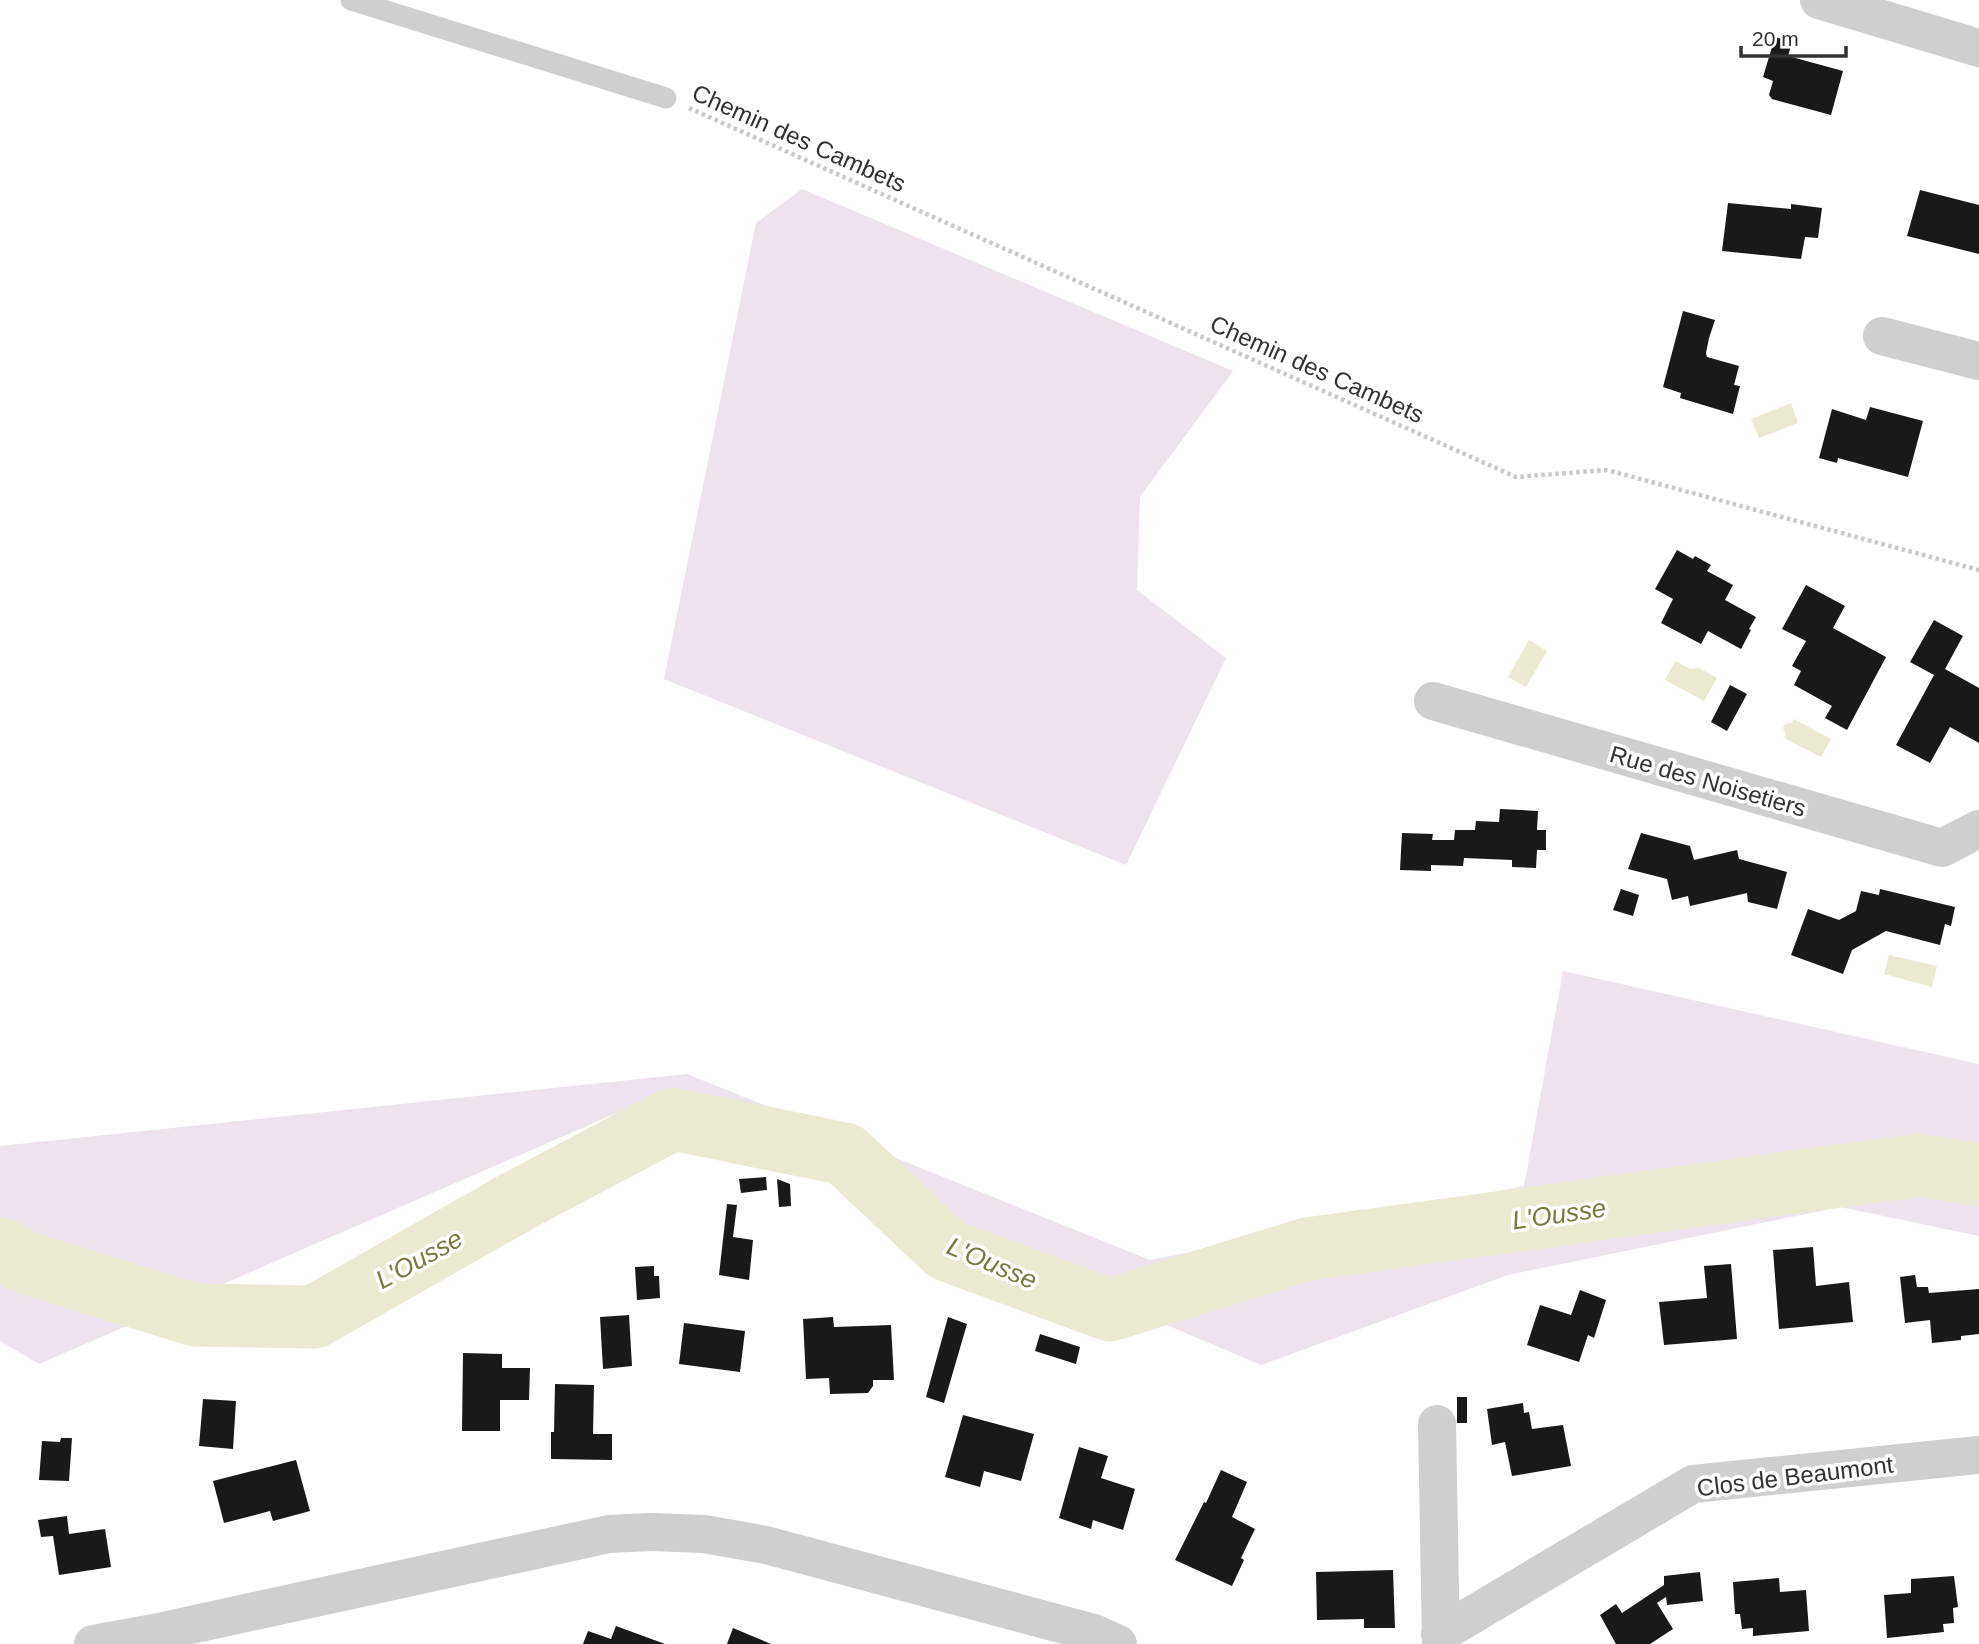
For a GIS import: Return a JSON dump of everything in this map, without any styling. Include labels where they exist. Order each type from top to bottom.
[{"type":"street","points":[[1819,0],[1979,48]]},
{"type":"street","points":[[1882,336],[1979,361]]},
{"type":"street","name":"Rue des Noisetiers","points":[[1433,701],[1942,848],[1979,828]]},
{"type":"street","points":[[1437,1424],[1441,1639]]},
{"type":"street","name":"Clos de Beaumont","points":[[1441,1639],[1693,1484],[1979,1455]]},
{"type":"street","points":[[93,1644],[608,1534],[651,1532],[704,1534],[766,1545],[1094,1633],[1118,1644]]},
{"type":"lane","points":[[351,0],[674,102]]},
{"type":"path","name":"Chemin des Cambets","points":[[674,102],[1516,477],[1607,470],[1979,570]]},
{"type":"shaded area","points":[[802,189],[1233,371],[1140,497],[1137,590],[1226,658],[1126,865],[664,679],[756,223]]},
{"type":"shaded area","points":[[1791,403],[1798,423],[1759,438],[1751,419]]},
{"type":"shaded area","points":[[1529,640],[1547,651],[1526,687],[1508,677]]},
{"type":"shaded area","points":[[1675,661],[1690,669],[1699,668],[1717,678],[1704,701],[1665,680]]},
{"type":"shaded area","points":[[1794,719],[1831,739],[1821,757],[1784,738],[1785,724],[1792,723]]},
{"type":"shaded area","points":[[1889,955],[1937,966],[1932,987],[1884,974]]},
{"type":"shaded area","points":[[1563,971],[1979,1064],[1979,1236],[1840,1207],[1508,1275],[1261,1365],[642,1102],[39,1364],[0,1341],[0,1146],[687,1074],[1150,1260],[1524,1186]]},
{"type":"building","points":[[1775,37],[1792,42],[1788,56],[1843,71],[1831,115],[1772,99],[1769,95],[1773,81],[1763,77]]},
{"type":"building","points":[[1920,190],[1979,205],[1979,254],[1907,236]]},
{"type":"building","points":[[1728,203],[1791,209],[1791,204],[1822,208],[1818,238],[1805,237],[1801,259],[1722,251]]},
{"type":"building","points":[[1683,311],[1715,320],[1707,357],[1739,366],[1734,385],[1740,386],[1733,414],[1680,398],[1681,393],[1663,387]]},
{"type":"building","points":[[1870,407],[1923,421],[1908,477],[1838,458],[1837,463],[1819,458],[1832,409],[1866,420]]},
{"type":"building","points":[[1677,550],[1711,565],[1707,571],[1733,585],[1725,600],[1756,617],[1741,649],[1708,631],[1701,644],[1661,623],[1673,599],[1655,589]]},
{"type":"building","points":[[1806,585],[1845,606],[1833,628],[1886,657],[1847,730],[1825,718],[1832,706],[1794,685],[1801,671],[1792,666],[1806,641],[1782,629]]},
{"type":"building","points":[[1934,620],[1963,636],[1945,669],[1979,688],[1979,743],[1950,727],[1930,763],[1896,745],[1934,675],[1910,662]]},
{"type":"building","points":[[1730,685],[1747,694],[1727,731],[1711,722]]},
{"type":"building","points":[[1500,809],[1538,811],[1537,830],[1546,830],[1546,850],[1537,850],[1536,868],[1512,867],[1512,860],[1464,858],[1463,866],[1431,865],[1431,871],[1400,870],[1402,833],[1433,834],[1432,840],[1454,840],[1455,830],[1475,830],[1476,821],[1499,822]]},
{"type":"building","points":[[1641,833],[1690,846],[1694,860],[1737,850],[1739,859],[1787,872],[1777,909],[1748,902],[1747,893],[1690,906],[1688,896],[1672,900],[1667,879],[1628,869]]},
{"type":"building","points":[[1621,889],[1639,895],[1633,916],[1613,910]]},
{"type":"building","points":[[1880,889],[1955,907],[1951,926],[1945,924],[1940,945],[1886,931],[1852,950],[1843,974],[1791,955],[1808,909],[1839,920],[1856,911],[1861,891],[1879,895]]},
{"type":"building","points":[[766,1177],[767,1190],[741,1193],[739,1179]]},
{"type":"building","points":[[777,1179],[790,1184],[791,1206],[779,1207]]},
{"type":"building","points":[[727,1204],[737,1205],[733,1237],[753,1240],[749,1280],[719,1275]]},
{"type":"building","points":[[1813,1247],[1816,1286],[1849,1282],[1853,1322],[1779,1329],[1773,1250]]},
{"type":"building","points":[[1731,1264],[1737,1339],[1664,1345],[1659,1302],[1707,1298],[1704,1266]]},
{"type":"building","points":[[654,1266],[654,1276],[659,1276],[660,1298],[637,1300],[635,1267]]},
{"type":"building","points":[[1915,1275],[1917,1287],[1928,1287],[1929,1293],[1979,1289],[1979,1334],[1961,1336],[1961,1340],[1932,1343],[1930,1320],[1905,1323],[1900,1277]]},
{"type":"building","points":[[1580,1290],[1606,1300],[1594,1338],[1588,1335],[1579,1362],[1527,1345],[1540,1305],[1571,1315]]},
{"type":"building","points":[[629,1315],[632,1366],[603,1369],[600,1317]]},
{"type":"building","points":[[833,1317],[834,1327],[891,1325],[894,1380],[873,1380],[873,1386],[868,1393],[830,1394],[829,1378],[806,1379],[803,1319]]},
{"type":"building","points":[[948,1317],[967,1324],[944,1403],[926,1397]]},
{"type":"building","points":[[684,1323],[745,1331],[740,1372],[679,1364]]},
{"type":"building","points":[[1040,1334],[1080,1347],[1076,1364],[1035,1351]]},
{"type":"building","points":[[463,1353],[502,1354],[502,1368],[530,1368],[529,1400],[500,1400],[500,1431],[462,1431]]},
{"type":"building","points":[[555,1384],[594,1385],[593,1434],[612,1434],[612,1460],[551,1459]]},
{"type":"building","points":[[1457,1397],[1467,1397],[1467,1423],[1457,1423]]},
{"type":"building","points":[[203,1399],[236,1401],[233,1449],[199,1446]]},
{"type":"building","points":[[1523,1403],[1524,1413],[1529,1412],[1532,1429],[1563,1425],[1571,1466],[1512,1476],[1505,1442],[1492,1445],[1487,1409]]},
{"type":"building","points":[[963,1415],[1034,1434],[1021,1481],[984,1471],[980,1487],[945,1477]]},
{"type":"building","points":[[61,1438],[72,1438],[69,1481],[39,1480],[42,1441],[60,1442]]},
{"type":"building","points":[[1079,1447],[1108,1456],[1101,1478],[1135,1489],[1123,1530],[1093,1520],[1091,1529],[1059,1518]]},
{"type":"building","points":[[296,1460],[310,1511],[273,1521],[270,1511],[224,1523],[213,1481]]},
{"type":"building","points":[[1221,1470],[1247,1482],[1232,1517],[1255,1529],[1241,1558],[1244,1560],[1232,1586],[1175,1560]]},
{"type":"building","points":[[67,1516],[69,1534],[105,1529],[111,1567],[59,1575],[53,1536],[41,1537],[38,1520]]},
{"type":"building","points":[[1393,1570],[1395,1628],[1364,1628],[1364,1619],[1317,1620],[1316,1572]]},
{"type":"building","points":[[1700,1572],[1703,1601],[1667,1605],[1666,1597],[1657,1603],[1673,1629],[1650,1644],[1616,1644],[1600,1615],[1616,1604],[1622,1613],[1664,1585],[1664,1576]]},
{"type":"building","points":[[1954,1576],[1958,1607],[1953,1608],[1954,1623],[1943,1624],[1944,1632],[1887,1638],[1884,1595],[1911,1593],[1911,1579]]},
{"type":"building","points":[[1779,1578],[1780,1592],[1806,1590],[1809,1631],[1753,1636],[1753,1628],[1742,1629],[1740,1614],[1735,1614],[1733,1582]]},
{"type":"building","points":[[616,1626],[665,1644],[583,1644],[588,1631],[611,1639]]},
{"type":"building","points":[[733,1628],[771,1644],[727,1644]]},
{"type":"waterway","name":"L'Ousse","points":[[0,1249],[24,1262],[195,1315],[314,1317],[518,1201],[673,1119],[845,1154],[947,1250],[1110,1310],[1307,1249],[1919,1165],[1979,1175]]}]
